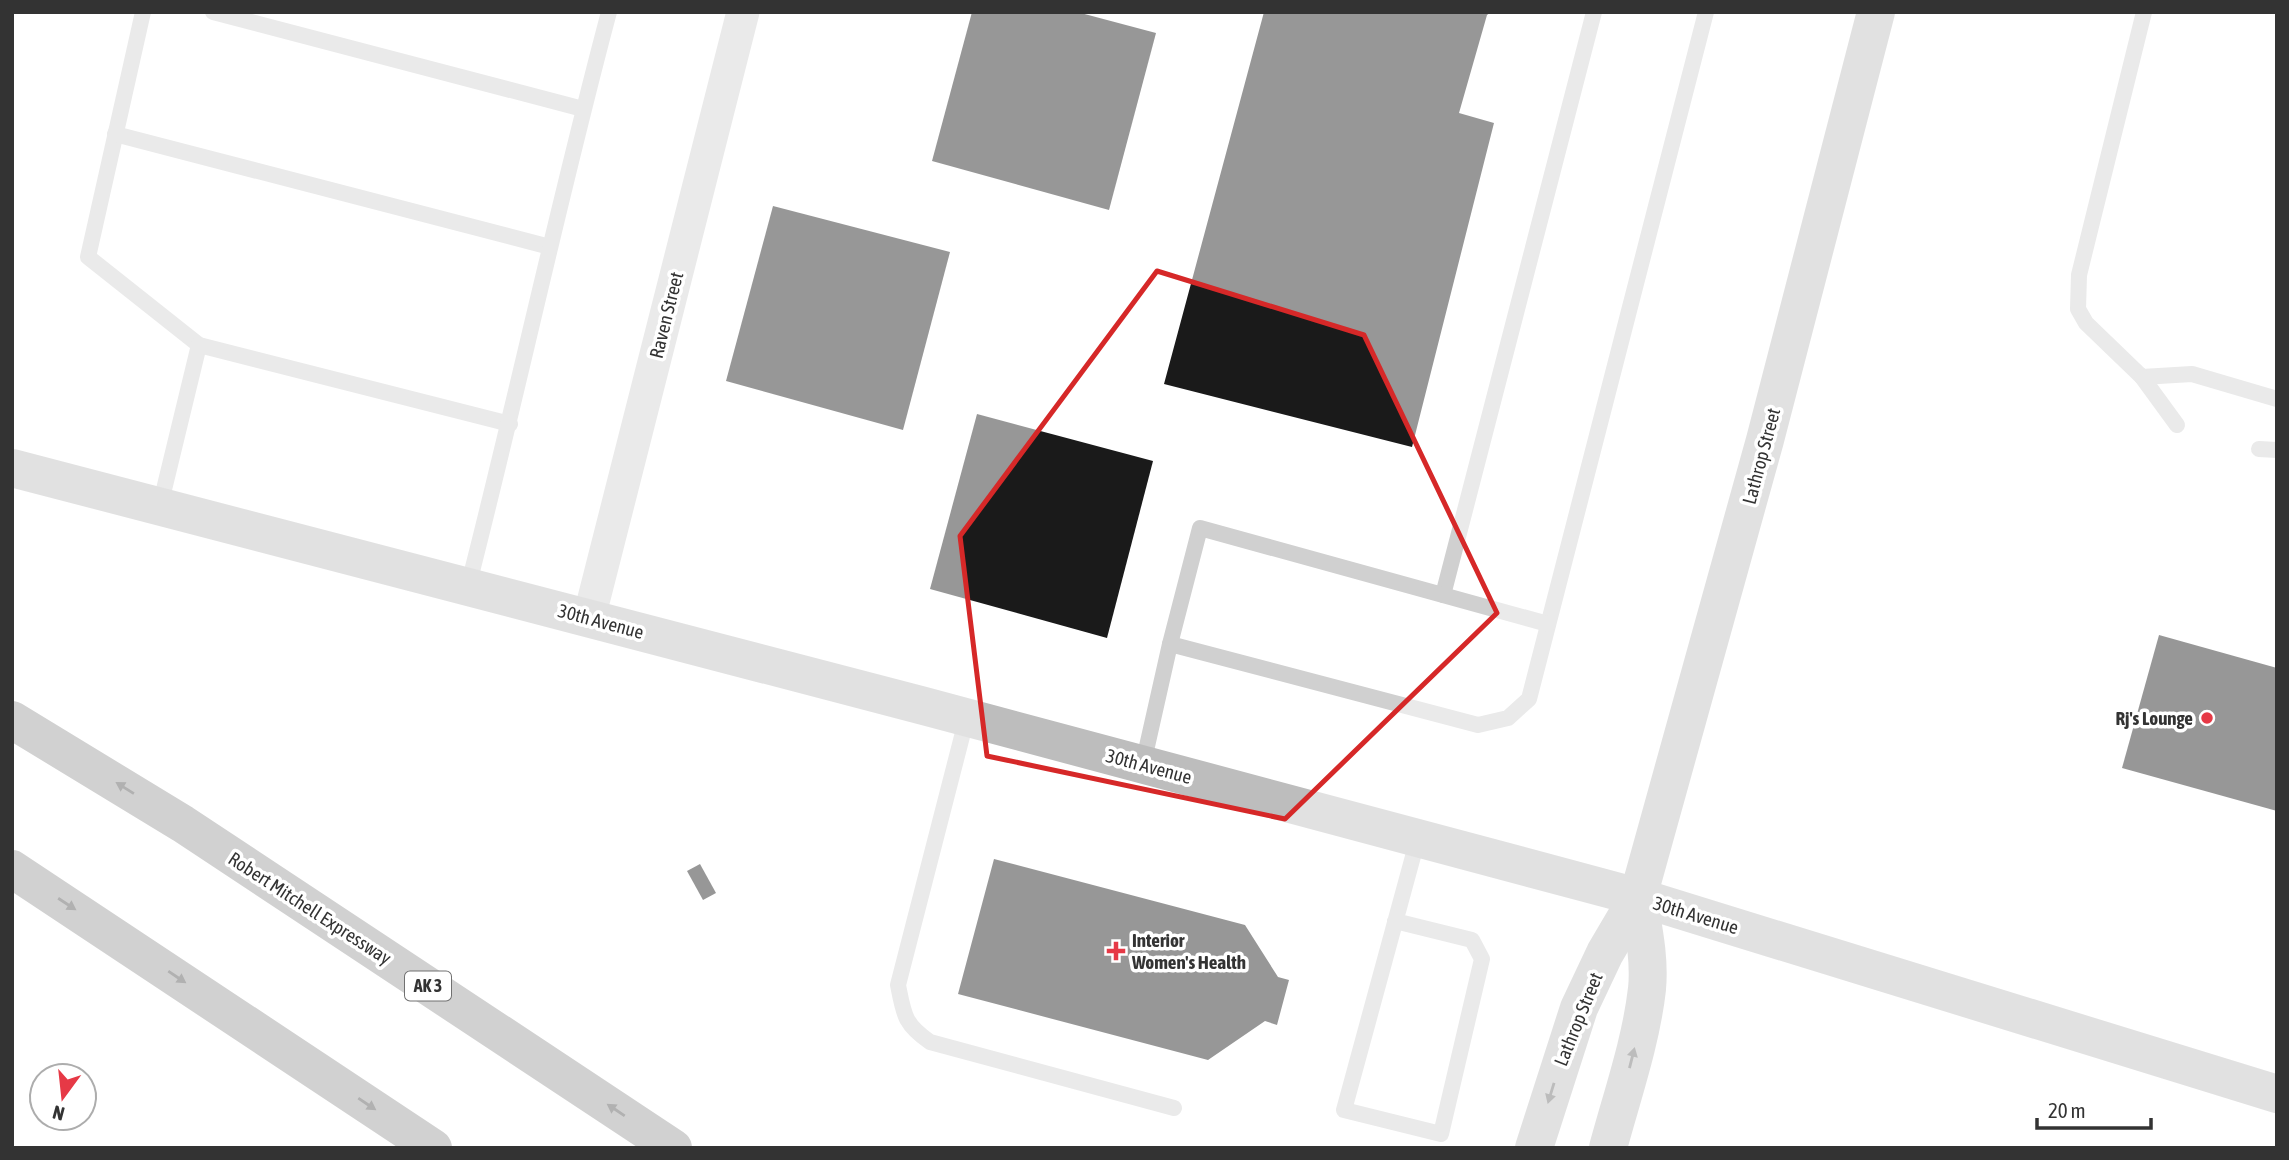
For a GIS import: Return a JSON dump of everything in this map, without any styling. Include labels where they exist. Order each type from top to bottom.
[{"type":"highway","name":"Robert Mitchell Expressway","points":[[12,720],[183,824],[673,1148]]},
{"type":"highway","points":[[12,869],[433,1148]]},
{"type":"main road","name":"Lathrop Street","points":[[1534,1148],[1579,1008],[1605,953],[1638,897],[1765,440],[1876,12]]},
{"type":"main road","name":"30th Avenue","points":[[12,468],[967,717],[1638,897],[2277,1094]]},
{"type":"main road","name":"Lathrop Street","points":[[1608,1148],[1647,989],[1647,955],[1638,897]]},
{"type":"street","name":"Raven Street","points":[[589,618],[743,12]]},
{"type":"lane","points":[[143,12],[88,257],[198,345],[510,424]]},
{"type":"lane","points":[[213,12],[583,108]]},
{"type":"lane","points":[[468,587],[510,424],[583,108],[609,12]]},
{"type":"lane","points":[[1443,595],[1594,12]]},
{"type":"lane","points":[[1170,644],[1478,725],[1508,718],[1529,699],[1706,12]]},
{"type":"lane","points":[[2144,12],[2080,275],[2078,309],[2086,323],[2142,377],[2177,425]]},
{"type":"lane","points":[[115,134],[550,247]]},
{"type":"lane","points":[[160,506],[198,345]]},
{"type":"lane","points":[[2142,377],[2192,374],[2277,399]]},
{"type":"lane","points":[[2259,449],[2277,450]]},
{"type":"lane","points":[[1143,764],[1200,528],[1548,624]]},
{"type":"lane","points":[[967,717],[898,985],[903,1009],[912,1030],[930,1042],[1174,1108]]},
{"type":"lane","points":[[1395,921],[1472,940],[1482,959],[1441,1134],[1344,1110],[1395,921],[1418,838]]},
{"type":"highlighted area","points":[[1157,271],[1364,335],[1497,613],[1285,819],[987,756],[960,536]]},
{"type":"building","points":[[972,12],[1077,12],[1156,33],[1109,210],[932,161]]},
{"type":"building","points":[[1264,12],[1491,12],[1487,15],[1459,113],[1494,123],[1412,447],[1164,384]]},
{"type":"building","points":[[773,206],[950,252],[903,430],[726,381]]},
{"type":"building","points":[[977,414],[1153,461],[1107,638],[930,589]]},
{"type":"building","name":"Rj's Lounge","points":[[2159,635],[2277,668],[2277,811],[2122,768]]},
{"type":"building","name":"Interior Women's Health","points":[[994,859],[1245,925],[1278,977],[1289,980],[1277,1025],[1265,1021],[1208,1060],[958,994]]},
{"type":"building","points":[[700,864],[716,893],[703,900],[687,871]]},
{"type":"place","name":"Rj's Lounge","points":[[2207,718]]},
{"type":"place","name":"Interior Women's Health","points":[[1116,951]]}]
